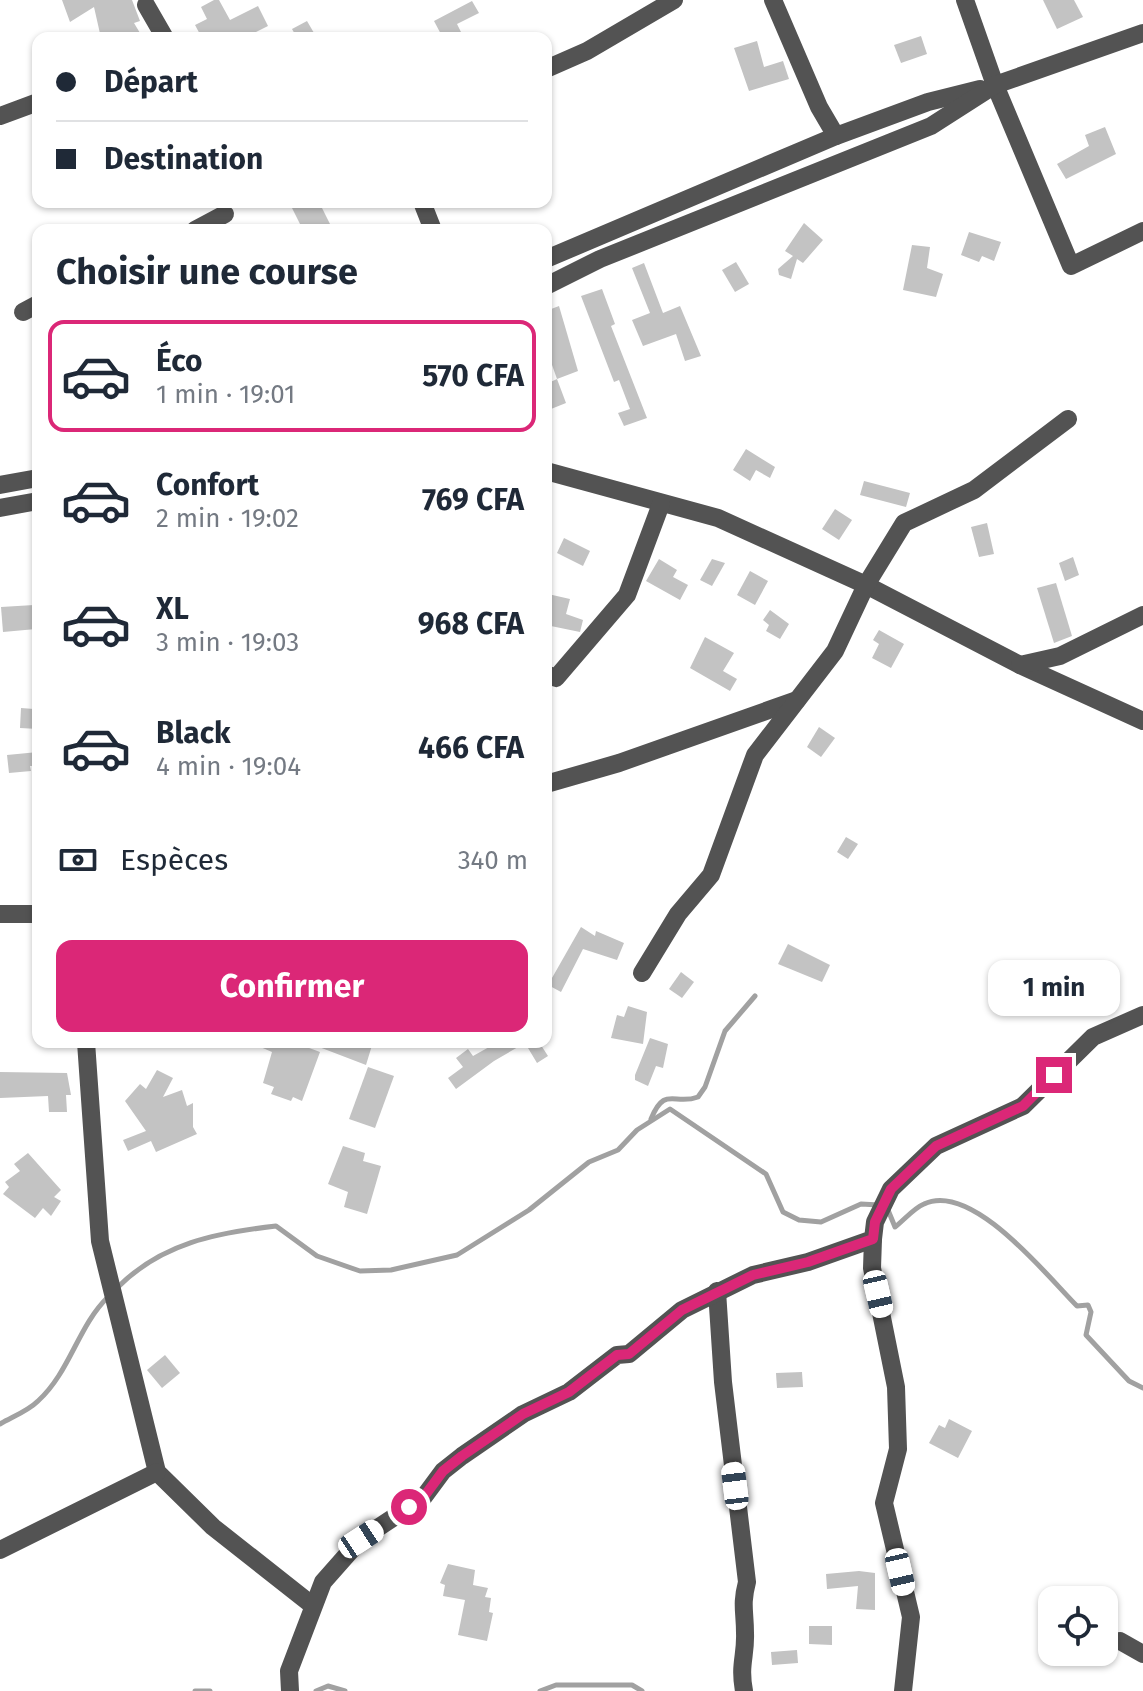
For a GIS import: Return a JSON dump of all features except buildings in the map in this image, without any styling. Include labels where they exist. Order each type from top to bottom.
[{"type":"street","points":[[552,66],[587,51],[674,0]]},
{"type":"street","points":[[773,0],[819,107],[836,136]]},
{"type":"street","points":[[965,0],[995,85],[1071,266],[1143,231]]},
{"type":"street","points":[[146,5],[162,32]]},
{"type":"street","points":[[552,256],[836,136],[928,102],[995,85],[1143,33]]},
{"type":"street","points":[[552,283],[600,259],[931,126],[995,85]]},
{"type":"street","points":[[1,112],[32,104]]},
{"type":"street","points":[[207,224],[226,215]]},
{"type":"street","points":[[642,973],[678,914],[711,875],[755,755],[835,651],[866,585],[904,523],[974,490],[1068,419]]},
{"type":"street","points":[[552,473],[718,518],[866,585],[1020,665],[1143,721]]},
{"type":"street","points":[[0,485],[32,479]]},
{"type":"street","points":[[0,508],[32,502]]},
{"type":"street","points":[[552,676],[556,678],[627,595],[661,504]]},
{"type":"street","points":[[1020,665],[1060,656],[1143,615]]},
{"type":"street","points":[[552,782],[619,763],[799,699]]},
{"type":"street","points":[[0,914],[32,914]]},
{"type":"street","points":[[903,1691],[911,1617],[884,1503],[898,1449],[896,1387],[872,1268],[875,1222],[891,1189],[936,1146],[1023,1106],[1093,1037],[1143,1015]]},
{"type":"street","points":[[86,1048],[100,1241],[157,1472],[213,1527],[312,1605]]},
{"type":"street","points":[[290,1691],[289,1671],[323,1582],[361,1539],[423,1498],[443,1471],[462,1456],[523,1414],[569,1392],[617,1355],[629,1354],[662,1324],[717,1291],[753,1275],[808,1262],[873,1239]]},
{"type":"street","points":[[717,1291],[723,1382],[747,1582],[741,1607],[746,1634],[739,1667],[744,1691]]},
{"type":"street","points":[[0,1550],[157,1472]]},
{"type":"street","points":[[1120,1641],[1143,1654]]},
{"type":"waterway","points":[[651,1119],[666,1099],[698,1097],[705,1087],[725,1031],[755,996]]},
{"type":"waterway","points":[[118,1287],[135,1272],[172,1250],[232,1232],[276,1226],[317,1256],[360,1271],[391,1270],[457,1255],[529,1210],[589,1162],[618,1150],[637,1130],[670,1109],[766,1174],[783,1212],[799,1220],[821,1222],[861,1204],[879,1205]]},
{"type":"waterway","points":[[888,1210],[895,1227],[920,1206],[943,1201],[964,1206],[986,1218],[1028,1254],[1077,1306],[1088,1305],[1091,1312],[1086,1335],[1129,1381],[1143,1388]]},
{"type":"waterway","points":[[0,1424],[30,1408],[49,1389],[89,1321],[108,1297]]},
{"type":"waterway","points":[[540,1691],[556,1685],[632,1685],[642,1691]]},
{"type":"waterway","points":[[316,1691],[328,1686],[345,1691]]},
{"type":"waterway","points":[[195,1691],[210,1691]]},
{"type":"route","points":[[409,1507],[423,1498],[443,1471],[462,1456],[523,1414],[569,1392],[617,1355],[629,1354],[682,1310],[753,1275],[808,1262],[873,1239],[875,1222],[891,1189],[936,1146],[967,1129],[1023,1106],[1054,1075]]}]
